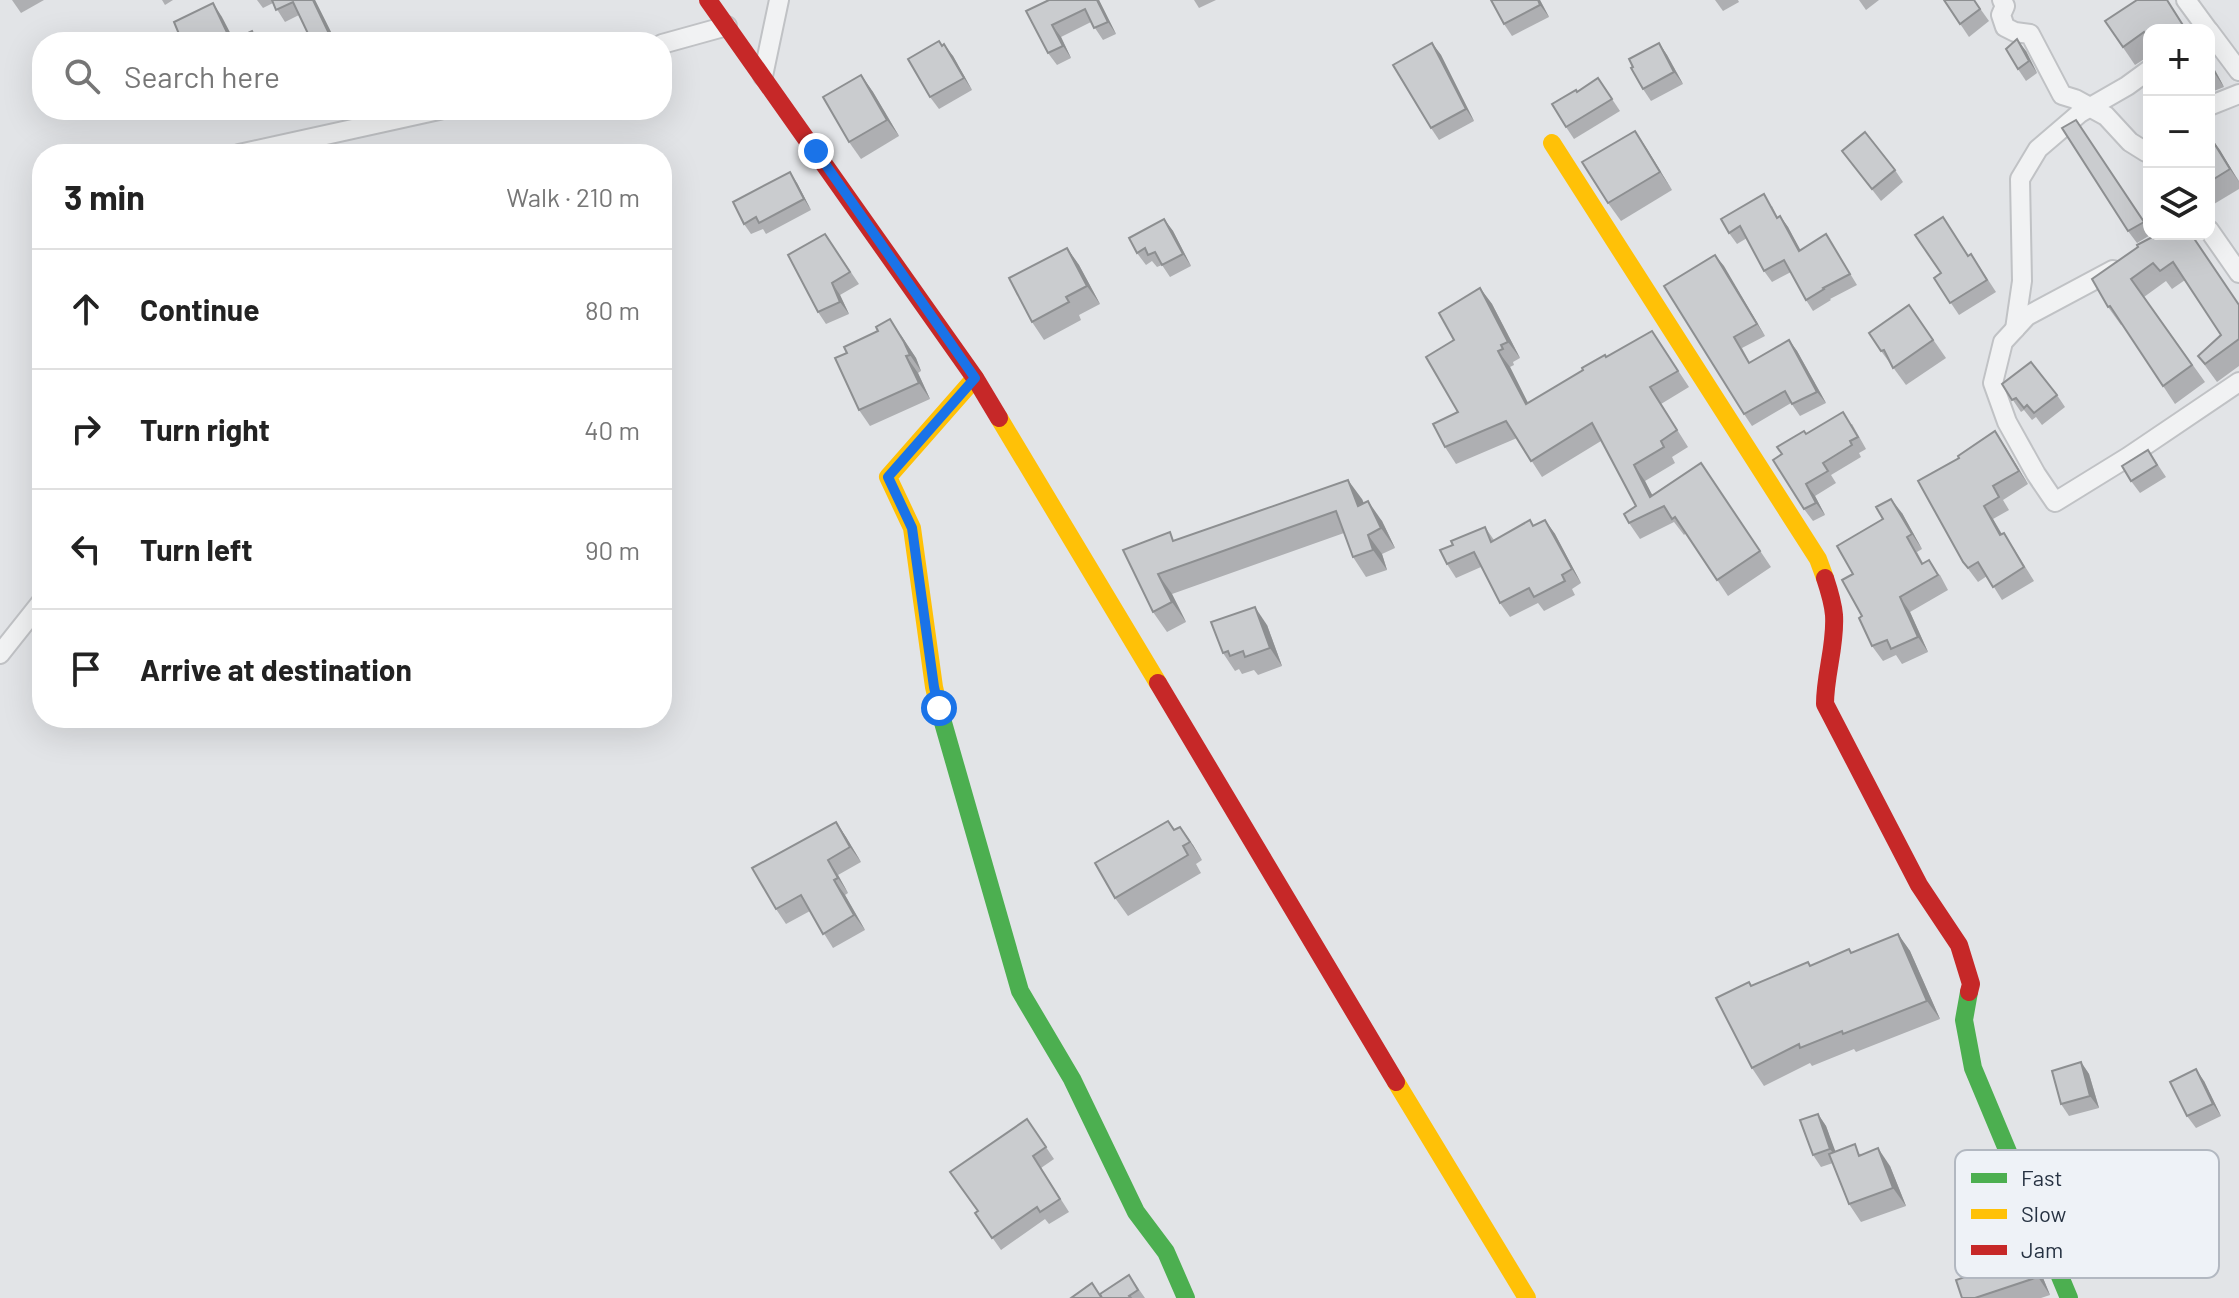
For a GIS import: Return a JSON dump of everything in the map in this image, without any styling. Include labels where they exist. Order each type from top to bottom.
[{"type":"street","points":[[708,0],[975,378],[1527,1298]]},
{"type":"street","points":[[763,76],[779,0]]},
{"type":"street","points":[[2002,0],[2005,6],[2001,15],[2005,27],[2030,34],[2062,95],[2106,116],[2130,142],[2143,149]]},
{"type":"street","points":[[2186,0],[2203,24]]},
{"type":"street","points":[[672,41],[727,26]]},
{"type":"street","points":[[2215,40],[2239,71]]},
{"type":"street","points":[[2015,329],[2022,281],[2020,179],[2038,149],[2080,113],[2143,74]]},
{"type":"street","points":[[2215,104],[2239,94]]},
{"type":"street","points":[[284,144],[394,120]]},
{"type":"street","points":[[1552,143],[1818,559],[1834,615],[1824,688],[1825,704],[1919,885],[1959,945],[1971,984],[1964,1020],[1973,1068],[2007,1150]]},
{"type":"street","points":[[2215,238],[2236,265]]},
{"type":"street","points":[[2128,262],[2027,316],[2003,342],[1993,383],[2007,422],[2055,502],[2239,382]]},
{"type":"street","points":[[975,378],[888,477],[912,528],[934,687],[1020,991],[1072,1079],[1136,1212],[1157,1237],[1172,1263],[1186,1298]]},
{"type":"street","points":[[0,654],[32,614]]},
{"type":"street","points":[[2061,1278],[2069,1298]]},
{"type":"building","points":[[272,0],[313,0],[328,32],[307,32],[293,2],[276,10]]},
{"type":"building","points":[[1049,0],[1097,0],[1108,22],[1094,28],[1085,9],[1052,25],[1063,46],[1048,53],[1026,11]]},
{"type":"building","points":[[1491,0],[1538,0],[1540,5],[1504,24]]},
{"type":"building","points":[[1944,0],[1974,0],[1980,9],[1960,24]]},
{"type":"building","points":[[2137,0],[2167,0],[2182,24],[2143,24],[2143,33],[2123,47],[2105,21]]},
{"type":"building","points":[[213,3],[227,32],[178,32],[174,22]]},
{"type":"building","points":[[2017,39],[2029,61],[2018,69],[2006,49]]},
{"type":"building","points":[[939,41],[942,46],[944,44],[964,78],[930,97],[908,59]]},
{"type":"building","points":[[1432,43],[1466,109],[1431,128],[1393,65]]},
{"type":"building","points":[[1659,43],[1674,72],[1643,89],[1629,59]]},
{"type":"building","points":[[861,75],[887,120],[849,142],[823,97]]},
{"type":"building","points":[[1598,78],[1612,99],[1566,127],[1552,104]]},
{"type":"building","points":[[2076,120],[2143,223],[2128,231],[2062,128]]},
{"type":"building","points":[[1635,131],[1660,172],[1608,203],[1582,162]]},
{"type":"building","points":[[1865,132],[1895,170],[1872,189],[1842,151]]},
{"type":"building","points":[[2215,145],[2230,169],[2215,178]]},
{"type":"building","points":[[790,172],[804,199],[759,223],[756,217],[744,224],[733,202]]},
{"type":"building","points":[[1764,194],[1799,251],[1826,234],[1850,274],[1806,300],[1784,260],[1764,271],[1740,226],[1729,233],[1721,219]]},
{"type":"building","points":[[1943,217],[1987,280],[1950,303],[1934,278],[1941,273],[1915,235]]},
{"type":"building","points":[[1164,219],[1183,254],[1162,265],[1155,252],[1148,255],[1145,248],[1137,253],[1129,238]]},
{"type":"building","points":[[825,234],[850,272],[832,283],[840,302],[818,312],[788,255]]},
{"type":"building","points":[[2147,240],[2195,240],[2239,305],[2239,339],[2205,364],[2198,356],[2221,335],[2173,262],[2160,271],[2153,263],[2131,279],[2192,365],[2163,386],[2092,279]]},
{"type":"building","points":[[1067,248],[1087,286],[1066,297],[1069,302],[1032,322],[1009,278]]},
{"type":"building","points":[[1715,255],[1757,324],[1734,337],[1749,363],[1789,340],[1817,392],[1792,404],[1785,391],[1744,414],[1664,286]]},
{"type":"building","points":[[1480,288],[1508,342],[1501,345],[1503,349],[1498,351],[1526,404],[1582,368],[1652,331],[1678,371],[1650,387],[1677,430],[1661,441],[1664,447],[1634,465],[1650,497],[1701,463],[1760,551],[1717,580],[1675,517],[1672,519],[1664,506],[1629,523],[1624,514],[1636,506],[1592,423],[1531,461],[1506,421],[1445,447],[1433,424],[1458,412],[1426,357],[1454,340],[1439,313]]},
{"type":"building","points":[[1909,305],[1933,340],[1893,368],[1884,350],[1881,351],[1869,333]]},
{"type":"building","points":[[890,319],[910,355],[906,356],[919,383],[859,410],[835,358],[847,353],[844,347],[878,331],[876,327]]},
{"type":"building","points":[[2031,362],[2057,395],[2034,413],[2027,405],[2024,408],[2016,398],[2012,400],[2002,384]]},
{"type":"building","points":[[1843,412],[1858,437],[1850,441],[1852,445],[1823,463],[1828,471],[1806,484],[1816,503],[1804,509],[1773,460],[1782,454],[1777,447]]},
{"type":"building","points":[[1995,431],[2019,471],[1993,486],[1999,497],[1984,506],[2000,535],[2004,533],[2024,567],[1993,587],[1978,562],[1968,568],[1963,562],[1918,481],[1959,458]]},
{"type":"building","points":[[2148,450],[2157,465],[2131,481],[2122,466]]},
{"type":"building","points":[[1348,480],[1358,506],[1368,501],[1381,528],[1368,535],[1373,550],[1353,557],[1336,511],[1158,574],[1172,602],[1153,612],[1123,550],[1170,532],[1173,541]]},
{"type":"building","points":[[1891,499],[1912,534],[1907,537],[1922,564],[1929,560],[1938,575],[1900,597],[1918,637],[1891,649],[1887,640],[1872,646],[1859,618],[1862,616],[1842,580],[1853,574],[1837,546],[1883,519],[1876,507]]},
{"type":"building","points":[[1530,520],[1533,526],[1545,520],[1572,569],[1562,575],[1565,581],[1534,597],[1529,588],[1500,603],[1474,552],[1447,564],[1440,550],[1453,545],[1451,541],[1485,527],[1491,542]]},
{"type":"building","points":[[1255,607],[1270,648],[1245,657],[1243,651],[1230,656],[1228,651],[1223,653],[1211,622]]},
{"type":"building","points":[[1168,821],[1174,830],[1180,827],[1190,842],[1183,846],[1188,855],[1115,898],[1095,863]]},
{"type":"building","points":[[836,822],[850,847],[828,860],[838,878],[834,880],[854,915],[823,934],[801,895],[776,909],[752,868]]},
{"type":"building","points":[[1898,934],[1927,1001],[1843,1034],[1842,1031],[1800,1048],[1799,1044],[1752,1068],[1716,998],[1749,982],[1751,986],[1808,962],[1810,966],[1849,949],[1851,953]]},
{"type":"building","points":[[2081,1062],[2090,1096],[2061,1104],[2052,1071]]},
{"type":"building","points":[[2196,1069],[2213,1104],[2187,1116],[2170,1082]]},
{"type":"building","points":[[1818,1114],[1830,1149],[1813,1155],[1800,1120]]},
{"type":"building","points":[[1027,1119],[1046,1147],[1033,1156],[1060,1199],[1040,1212],[1037,1207],[992,1238],[975,1213],[978,1211],[950,1172]]},
{"type":"building","points":[[1855,1144],[1859,1156],[1878,1148],[1893,1188],[1849,1204],[1829,1154]]},
{"type":"building","points":[[1129,1275],[1138,1290],[1129,1296],[1131,1298],[1102,1298],[1100,1294]]},
{"type":"building","points":[[2035,1278],[1975,1298],[1962,1298],[1956,1280]]},
{"type":"building","points":[[1092,1283],[1100,1298],[1071,1298]]},
{"type":"traffic: fast","points":[[940,712],[1020,991],[1072,1079],[1136,1212],[1166,1252],[1186,1298]]},
{"type":"traffic: fast","points":[[1969,992],[1964,1020],[1973,1068],[2007,1150]]},
{"type":"traffic: fast","points":[[2061,1278],[2069,1298]]},
{"type":"traffic: slow","points":[[1552,143],[1818,559],[1825,578]]},
{"type":"traffic: slow","points":[[940,712],[912,528],[888,477],[975,378]]},
{"type":"traffic: slow","points":[[999,418],[1158,683]]},
{"type":"traffic: slow","points":[[1396,1082],[1527,1298]]},
{"type":"traffic: jam","points":[[708,0],[975,378],[999,418]]},
{"type":"traffic: jam","points":[[1825,578],[1834,615],[1825,704],[1919,885],[1959,945],[1971,984],[1969,992]]},
{"type":"traffic: jam","points":[[1158,683],[1396,1082]]},
{"type":"route","points":[[816,151],[975,378],[888,477],[912,528],[939,708]]}]
